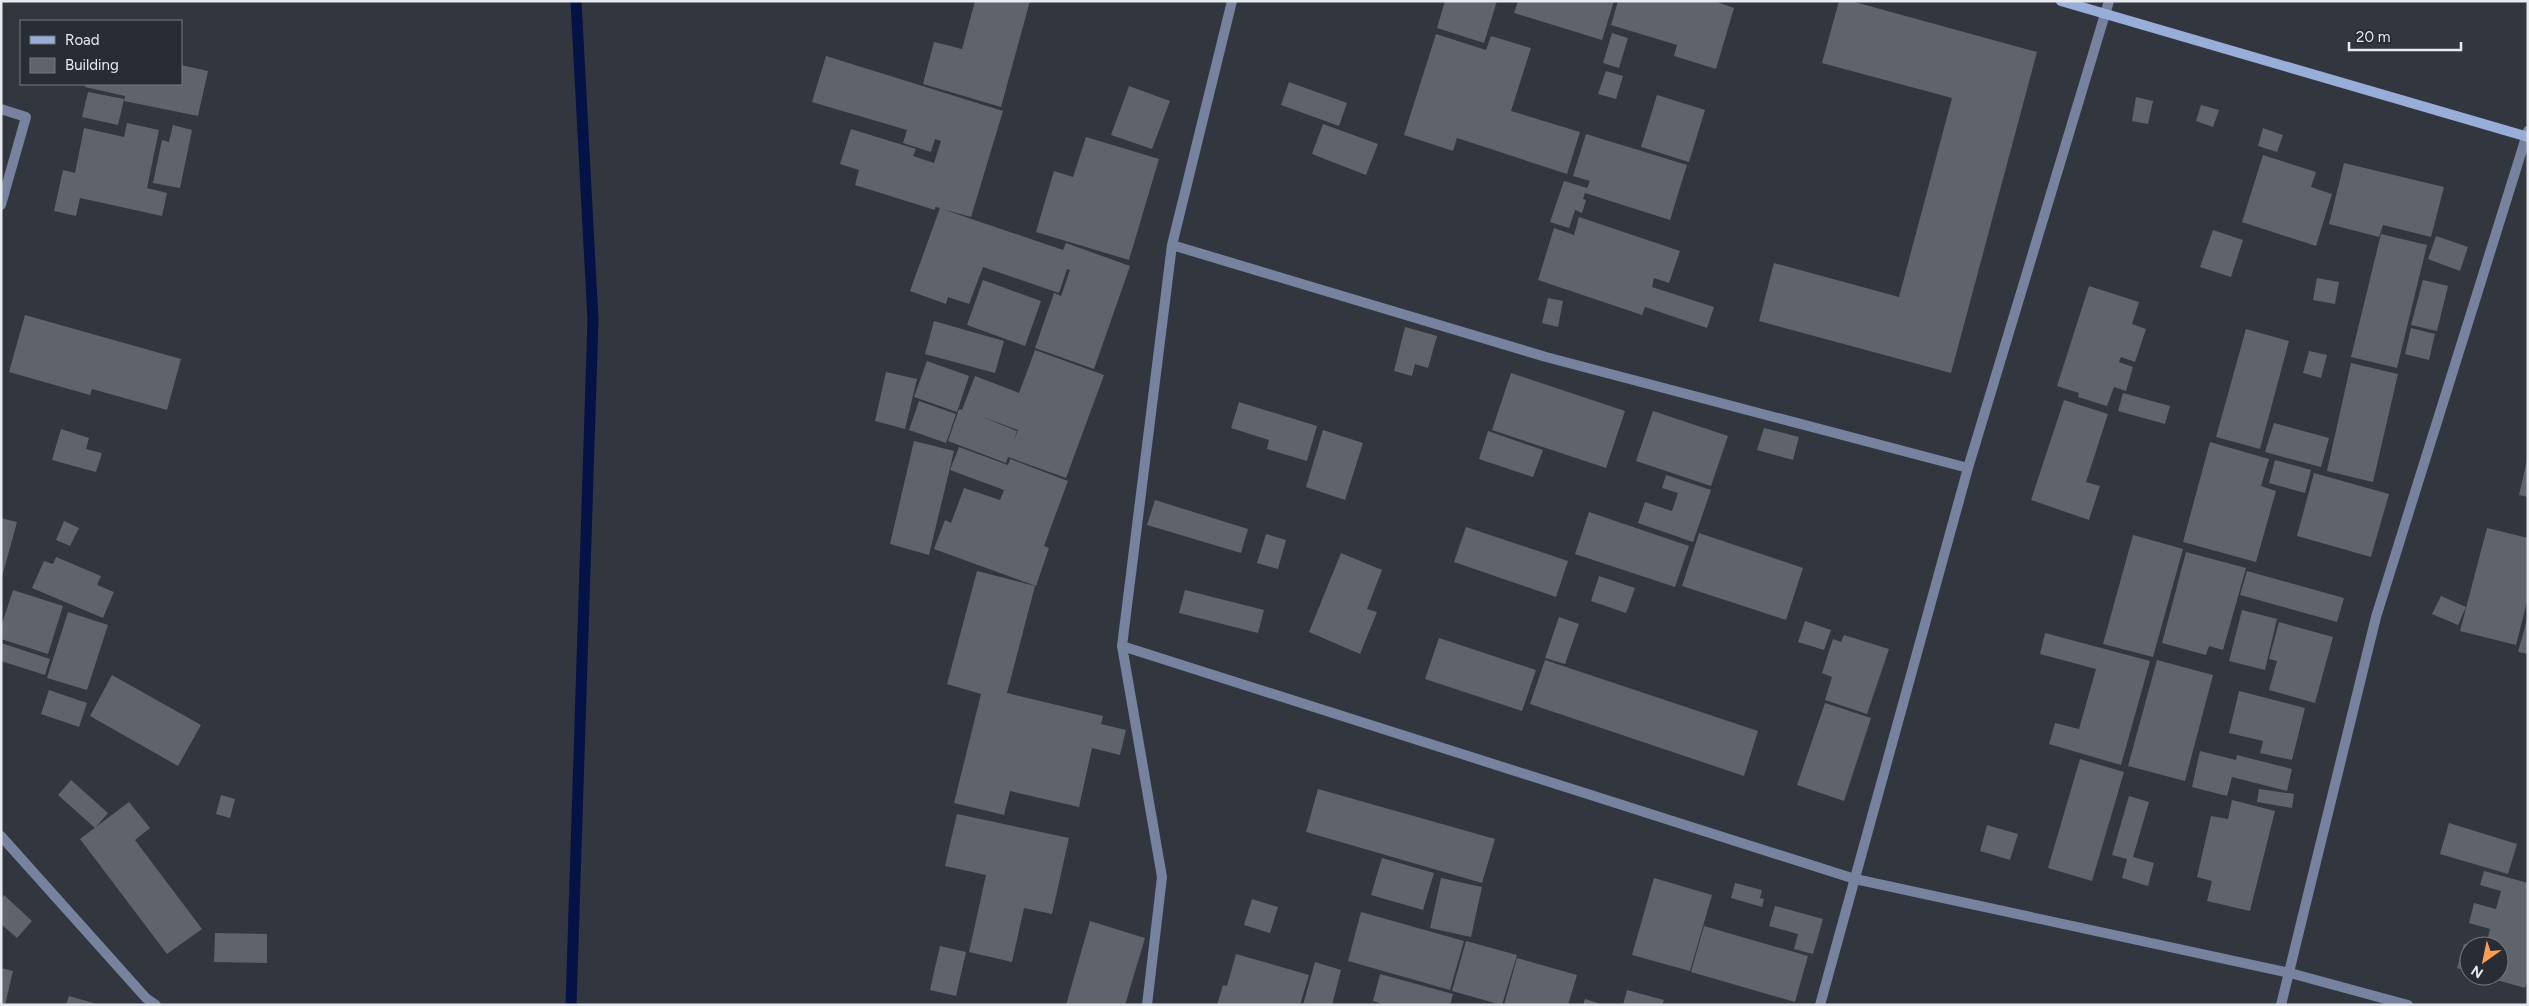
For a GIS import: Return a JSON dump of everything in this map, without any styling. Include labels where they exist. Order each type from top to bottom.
[{"type":"street","points":[[1147,1005],[1162,877],[1122,646],[1172,246],[1232,1]]},
{"type":"street","points":[[2060,1],[2527,135],[2376,617],[2281,1005]]},
{"type":"street","points":[[1820,1005],[1968,468],[2109,1]]},
{"type":"street","points":[[1,109],[26,117],[1,205]]},
{"type":"street","points":[[1172,246],[1546,357],[1968,468]]},
{"type":"street","points":[[1122,646],[1855,879],[2290,973],[2408,1005]]},
{"type":"street","points":[[1,836],[146,998],[156,1005]]},
{"type":"building","points":[[975,1],[1030,1],[1001,107],[923,84],[934,42],[962,49]]},
{"type":"building","points":[[1445,1],[1497,1],[1484,43],[1437,28]]},
{"type":"building","points":[[1518,1],[1614,1],[1602,40],[1514,13]]},
{"type":"building","points":[[1618,1],[1714,1],[1734,8],[1716,69],[1674,56],[1677,45],[1611,25]]},
{"type":"building","points":[[1839,1],[1851,1],[2037,52],[1951,373],[1759,321],[1774,263],[1899,297],[1952,98],[1822,63]]},
{"type":"building","points":[[1612,33],[1628,38],[1619,68],[1603,63]]},
{"type":"building","points":[[1436,34],[1486,50],[1491,36],[1531,48],[1511,111],[1580,132],[1567,174],[1457,138],[1453,151],[1404,135]]},
{"type":"building","points":[[826,56],[1003,111],[971,217],[942,209],[1063,250],[1066,243],[1130,266],[1094,369],[1035,348],[1054,293],[1061,296],[1070,270],[1067,269],[1059,293],[983,267],[969,304],[948,297],[946,304],[910,291],[940,208],[935,207],[935,210],[855,185],[859,170],[840,164],[851,129],[916,149],[913,156],[934,163],[941,141],[935,139],[931,152],[903,143],[907,130],[812,102]]},
{"type":"building","points":[[182,65],[208,71],[198,116],[124,101],[125,96],[85,87],[86,85],[182,85]]},
{"type":"building","points":[[1606,71],[1623,76],[1616,99],[1598,94]]},
{"type":"building","points":[[1289,82],[1347,103],[1339,126],[1281,105]]},
{"type":"building","points":[[1129,86],[1170,101],[1152,149],[1111,135]]},
{"type":"building","points":[[88,92],[124,99],[118,125],[82,117]]},
{"type":"building","points":[[1657,95],[1705,110],[1689,162],[1641,147]]},
{"type":"building","points":[[2136,97],[2153,101],[2148,124],[2132,121]]},
{"type":"building","points":[[2201,105],[2219,110],[2213,127],[2196,121]]},
{"type":"building","points":[[127,123],[159,130],[147,188],[167,193],[162,216],[80,198],[76,216],[54,211],[63,170],[75,173],[84,128],[124,137]]},
{"type":"building","points":[[1323,124],[1378,144],[1366,175],[1312,154]]},
{"type":"building","points":[[173,125],[192,130],[180,188],[153,183],[162,140],[169,142]]},
{"type":"building","points":[[2263,128],[2283,135],[2277,152],[2258,146]]},
{"type":"building","points":[[1586,134],[1687,165],[1670,220],[1585,193],[1583,199],[1586,200],[1582,213],[1575,210],[1569,228],[1550,222],[1564,181],[1587,188],[1590,181],[1573,176]]},
{"type":"building","points":[[1086,137],[1159,159],[1129,260],[1036,232],[1054,171],[1073,177]]},
{"type":"building","points":[[2263,155],[2316,172],[2311,187],[2332,194],[2316,246],[2242,222]]},
{"type":"building","points":[[2344,163],[2444,187],[2431,237],[2383,225],[2379,237],[2329,224]]},
{"type":"building","points":[[1579,217],[1680,251],[1669,283],[1654,278],[1652,287],[1714,307],[1707,328],[1645,307],[1642,315],[1538,280],[1554,228],[1574,235]]},
{"type":"building","points":[[2213,230],[2243,240],[2231,277],[2200,267]]},
{"type":"building","points":[[2381,234],[2427,245],[2397,368],[2351,357]]},
{"type":"building","points":[[2436,236],[2468,247],[2460,271],[2428,259]]},
{"type":"building","points":[[2317,278],[2339,282],[2335,304],[2313,300]]},
{"type":"building","points":[[983,280],[1041,301],[1025,346],[967,325]]},
{"type":"building","points":[[2423,280],[2448,286],[2437,331],[2411,325]]},
{"type":"building","points":[[2089,286],[2139,302],[2132,324],[2146,329],[2135,362],[2121,357],[2119,362],[2133,367],[2126,391],[2114,387],[2107,406],[2078,397],[2079,393],[2057,386]]},
{"type":"building","points":[[1548,298],[1563,301],[1558,327],[1542,323]]},
{"type":"building","points":[[25,315],[181,359],[167,410],[92,389],[90,395],[9,372]]},
{"type":"building","points":[[934,321],[1004,341],[995,373],[925,354]]},
{"type":"building","points":[[1405,327],[1437,336],[1428,368],[1415,364],[1412,376],[1394,371]]},
{"type":"building","points":[[2411,328],[2435,334],[2429,360],[2405,354]]},
{"type":"building","points":[[2246,329],[2289,341],[2260,449],[2216,437]]},
{"type":"building","points":[[1035,350],[1104,375],[1066,478],[1008,457],[1006,463],[948,441],[959,409],[962,410],[975,376],[1019,393]],"holes":[[[980,416],[1018,430],[1014,441],[1017,431]]]},
{"type":"building","points":[[2309,351],[2327,355],[2321,378],[2303,373]]},
{"type":"building","points":[[927,361],[969,376],[957,412],[914,397]]},
{"type":"building","points":[[2351,363],[2398,374],[2373,482],[2327,471]]},
{"type":"building","points":[[886,372],[917,379],[905,429],[875,421]]},
{"type":"building","points":[[1511,373],[1625,411],[1606,468],[1492,430]]},
{"type":"building","points":[[2123,393],[2170,406],[2165,424],[2118,411]]},
{"type":"building","points":[[2064,400],[2108,414],[2086,482],[2100,486],[2089,520],[2031,500]]},
{"type":"building","points":[[919,401],[956,414],[946,443],[909,430]]},
{"type":"building","points":[[1239,402],[1317,426],[1307,461],[1267,449],[1269,440],[1231,428]]},
{"type":"building","points":[[1653,411],[1728,436],[1711,486],[1636,461]]},
{"type":"building","points":[[2274,423],[2329,438],[2321,467],[2265,452]]},
{"type":"building","points":[[1764,428],[1799,437],[1793,460],[1757,450]]},
{"type":"building","points":[[61,429],[89,438],[86,449],[102,453],[96,472],[52,460]]},
{"type":"building","points":[[1323,430],[1363,443],[1345,500],[1306,487]]},
{"type":"building","points":[[1488,431],[1543,450],[1533,477],[1479,459]]},
{"type":"building","points":[[914,441],[954,451],[929,555],[890,544]]},
{"type":"building","points":[[2210,442],[2269,459],[2261,486],[2276,491],[2256,562],[2183,542]]},
{"type":"building","points":[[959,447],[1008,465],[1010,459],[1068,481],[1044,546],[1049,548],[1036,586],[934,549],[945,520],[951,523],[964,488],[1000,500],[1004,490],[950,470]]},
{"type":"building","points":[[2275,460],[2311,470],[2305,493],[2269,483]]},
{"type":"building","points":[[2528,460],[2528,497],[2519,495]]},
{"type":"building","points":[[2314,473],[2389,494],[2371,557],[2297,536]]},
{"type":"building","points":[[1666,475],[1711,490],[1693,542],[1638,523],[1645,502],[1672,511],[1678,493],[1662,488]]},
{"type":"building","points":[[1155,500],[1248,529],[1241,553],[1147,525]]},
{"type":"building","points":[[1589,512],[1689,546],[1675,587],[1575,554]]},
{"type":"building","points":[[1,518],[17,522],[2,577],[1,577]]},
{"type":"building","points":[[64,521],[79,528],[70,546],[56,540]]},
{"type":"building","points":[[1466,527],[1568,561],[1556,597],[1454,562]]},
{"type":"building","points":[[2487,528],[2528,538],[2528,598],[2516,645],[2460,631]]},
{"type":"building","points":[[1699,533],[1803,568],[1786,620],[1682,586]]},
{"type":"building","points":[[1266,534],[1286,540],[1278,569],[1257,563]]},
{"type":"building","points":[[2133,535],[2183,549],[2153,657],[2103,644]]},
{"type":"building","points":[[2186,552],[2246,568],[2223,650],[2209,646],[2206,655],[2162,643]]},
{"type":"building","points":[[1341,553],[1382,570],[1367,609],[1377,612],[1360,654],[1309,632]]},
{"type":"building","points":[[56,557],[101,576],[97,585],[114,592],[103,618],[32,588],[44,561],[53,564]]},
{"type":"building","points":[[977,571],[1035,586],[1007,693],[1103,716],[1101,724],[1126,730],[1120,755],[1092,748],[1079,807],[1010,791],[1004,815],[954,803],[981,694],[947,684]]},
{"type":"building","points":[[2247,571],[2344,598],[2337,622],[2240,595]]},
{"type":"building","points":[[1599,576],[1635,588],[1626,613],[1591,601]]},
{"type":"building","points":[[13,590],[63,606],[48,654],[1,639],[1,627]]},
{"type":"building","points":[[1185,590],[1264,610],[1258,633],[1179,613]]},
{"type":"building","points":[[2441,596],[2466,607],[2458,625],[2432,614]]},
{"type":"building","points":[[2242,610],[2277,619],[2265,670],[2229,661]]},
{"type":"building","points":[[68,612],[108,625],[87,690],[47,678]]},
{"type":"building","points":[[2528,616],[2528,654],[2518,652]]},
{"type":"building","points":[[1559,617],[1579,624],[1565,664],[1545,658]]},
{"type":"building","points":[[1805,621],[1831,630],[1824,650],[1798,642]]},
{"type":"building","points":[[2279,622],[2333,637],[2315,703],[2269,690],[2277,661],[2269,659]]},
{"type":"building","points":[[2045,633],[2150,661],[2121,765],[2049,744],[2055,723],[2079,729],[2096,669],[2040,654]]},
{"type":"building","points":[[1844,635],[1889,649],[1867,714],[1825,700],[1832,677],[1822,673],[1833,639],[1841,642]]},
{"type":"building","points":[[1439,638],[1536,670],[1522,711],[1425,679]]},
{"type":"building","points":[[1,643],[50,659],[45,675],[1,661]]},
{"type":"building","points":[[1545,660],[1758,731],[1744,776],[1530,704]]},
{"type":"building","points":[[2157,660],[2213,675],[2185,781],[2128,766]]},
{"type":"building","points":[[112,675],[201,725],[178,766],[90,716]]},
{"type":"building","points":[[49,690],[87,703],[79,727],[41,714]]},
{"type":"building","points":[[2239,691],[2305,708],[2292,760],[2260,753],[2263,741],[2229,733]]},
{"type":"building","points":[[1825,703],[1871,718],[1844,801],[1797,785]]},
{"type":"building","points":[[2200,751],[2236,760],[2237,755],[2292,769],[2287,791],[2232,777],[2227,796],[2192,787]]},
{"type":"building","points":[[2080,759],[2124,772],[2092,881],[2048,868]]},
{"type":"building","points":[[71,780],[108,813],[95,828],[58,795]]},
{"type":"building","points":[[1318,789],[1495,839],[1482,883],[1306,832]]},
{"type":"building","points":[[2259,789],[2294,794],[2292,808],[2257,802]]},
{"type":"building","points":[[221,795],[235,799],[230,818],[216,814]]},
{"type":"building","points":[[2129,796],[2149,802],[2133,857],[2154,863],[2148,886],[2122,878],[2127,859],[2112,855]]},
{"type":"building","points":[[2232,800],[2275,811],[2250,911],[2207,901],[2212,881],[2197,877],[2211,816],[2228,819]]},
{"type":"building","points":[[129,802],[150,828],[135,840],[202,929],[167,954],[80,839]]},
{"type":"building","points":[[957,814],[1069,838],[1052,914],[1024,908],[1012,962],[969,952],[986,875],[945,866]]},
{"type":"building","points":[[2449,823],[2517,844],[2508,874],[2440,854]]},
{"type":"building","points":[[1987,825],[2018,834],[2010,860],[1980,851]]},
{"type":"building","points":[[1382,858],[1434,873],[1423,910],[1371,895]]},
{"type":"building","points":[[2484,871],[2528,883],[2528,979],[2525,988],[2509,983],[2509,936],[2488,936],[2490,929],[2469,923],[2474,903],[2496,909],[2501,891],[2480,885]]},
{"type":"building","points":[[1441,878],[1482,887],[1471,937],[1430,928]]},
{"type":"building","points":[[1654,878],[1712,895],[1690,971],[1632,955]]},
{"type":"building","points":[[1735,883],[1762,890],[1760,898],[1764,899],[1762,907],[1731,898]]},
{"type":"building","points":[[4,895],[32,921],[17,938],[1,924],[1,899]]},
{"type":"building","points":[[1252,899],[1278,907],[1270,933],[1244,925]]},
{"type":"building","points":[[1775,906],[1823,919],[1813,954],[1794,949],[1798,934],[1769,926]]},
{"type":"building","points":[[1361,912],[1464,941],[1450,990],[1348,961]]},
{"type":"building","points":[[1090,921],[1145,938],[1125,1005],[1066,1005]]},
{"type":"building","points":[[1704,926],[1808,956],[1795,1002],[1691,972]]},
{"type":"building","points":[[215,933],[267,934],[267,963],[214,962]]},
{"type":"building","points":[[1466,941],[1517,955],[1502,1005],[1452,991]]},
{"type":"building","points":[[940,946],[966,952],[956,996],[930,990]]},
{"type":"building","points":[[1236,954],[1309,975],[1300,1005],[1217,1005],[1223,985],[1227,986]]},
{"type":"building","points":[[1517,958],[1577,975],[1568,1005],[1504,1005]]},
{"type":"building","points":[[1315,962],[1341,970],[1332,1005],[1303,1005]]},
{"type":"building","points":[[1,968],[13,971],[5,1005],[1,1005]]},
{"type":"building","points":[[1380,974],[1453,994],[1450,1005],[1386,1005],[1373,1001]]},
{"type":"building","points":[[1627,990],[1664,1000],[1662,1005],[1623,1005]]},
{"type":"building","points":[[69,996],[97,1004],[97,1005],[66,1005]]},
{"type":"building","points":[[1585,999],[1601,1004],[1601,1005],[1583,1005]]},
{"type":"waterway","points":[[571,1005],[593,320],[576,1]]}]
